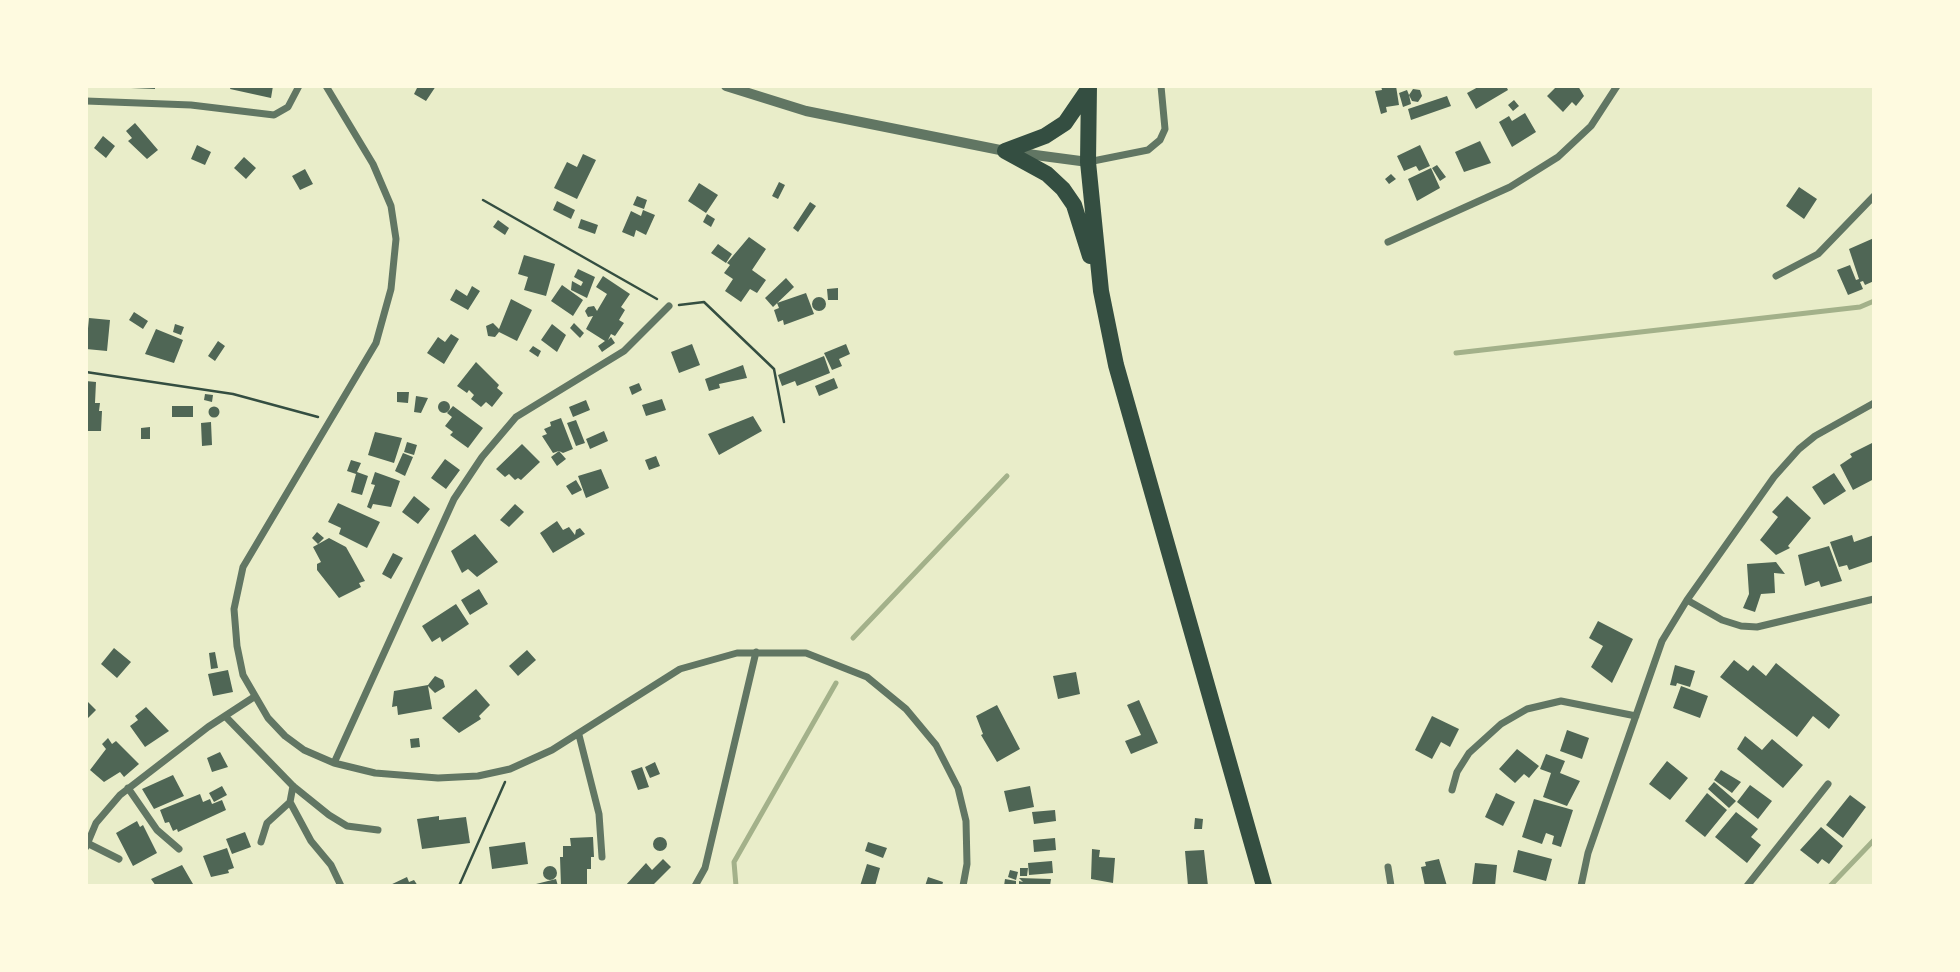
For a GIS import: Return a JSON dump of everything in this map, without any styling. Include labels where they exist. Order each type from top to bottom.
[{"type":"highway","points":[[1005,151],[1045,136],[1065,123],[1089,87]]},
{"type":"highway","points":[[1089,87],[1088,162],[1101,291],[1115,365],[1264,886]]},
{"type":"highway","points":[[1005,151],[1047,174],[1074,205],[1101,291]]},
{"type":"street","points":[[86,102],[191,104],[274,115],[288,107],[299,86]]},
{"type":"street","points":[[326,86],[373,164],[391,206],[396,239],[391,289],[376,344],[243,567],[234,609],[237,646],[243,675],[254,698],[285,736],[304,750],[334,763],[375,773],[438,778],[478,776],[510,769],[579,735],[628,699],[680,669],[737,653],[806,653],[840,664],[867,677],[906,709],[936,745],[958,788],[966,821],[967,864],[963,886]]},
{"type":"street","points":[[726,86],[806,111],[1005,151],[1088,162],[1148,150],[1160,140],[1165,129],[1161,86]]},
{"type":"street","points":[[1388,242],[1510,187],[1558,157],[1591,126],[1617,86]]},
{"type":"street","points":[[1776,276],[1818,254],[1874,196]]},
{"type":"street","points":[[334,763],[454,499],[481,457],[516,417],[624,351],[669,306]]},
{"type":"street","points":[[1581,886],[1588,853],[1662,641],[1687,600],[1774,477],[1799,449],[1815,436],[1874,404]]},
{"type":"street","points":[[1687,600],[1722,620],[1741,626],[1757,627],[1874,599]]},
{"type":"street","points":[[695,886],[705,868],[756,652]]},
{"type":"street","points":[[119,859],[86,845],[88,832],[128,788],[225,716],[254,698]]},
{"type":"street","points":[[1452,790],[1457,772],[1469,753],[1501,724],[1527,709],[1562,701],[1636,716]]},
{"type":"street","points":[[225,716],[293,786],[339,822],[378,830]]},
{"type":"street","points":[[579,735],[599,814],[601,857]]},
{"type":"street","points":[[1747,886],[1828,784]]},
{"type":"street","points":[[293,786],[290,802],[302,826],[331,865],[341,886]]},
{"type":"street","points":[[128,788],[157,830],[178,849]]},
{"type":"street","points":[[261,842],[267,822],[290,802]]},
{"type":"street","points":[[1388,867],[1391,886]]},
{"type":"path","points":[[483,200],[669,306],[704,302],[774,369],[784,422]]},
{"type":"path","points":[[86,372],[233,394],[331,421]]},
{"type":"path","points":[[459,886],[510,769]]},
{"type":"building","points":[[155,86],[155,89],[131,88]]},
{"type":"building","points":[[231,86],[273,86],[271,98],[230,89]]},
{"type":"building","points":[[418,86],[436,86],[426,101],[414,94]]},
{"type":"building","points":[[1381,86],[1396,86],[1399,105],[1386,107],[1387,112],[1381,114],[1375,91],[1382,90]]},
{"type":"building","points":[[1480,86],[1506,86],[1508,90],[1476,109],[1467,93]]},
{"type":"building","points":[[1557,86],[1578,86],[1584,96],[1576,106],[1572,102],[1563,112],[1547,96]]},
{"type":"building","points":[[1413,89],[1420,90],[1422,96],[1418,102],[1412,101],[1409,95]]},
{"type":"building","points":[[1407,90],[1411,104],[1403,107],[1399,93]]},
{"type":"building","points":[[1447,96],[1451,106],[1411,120],[1408,109]]},
{"type":"building","points":[[1514,100],[1519,106],[1513,111],[1508,105]]},
{"type":"building","points":[[1525,113],[1536,132],[1512,147],[1499,122],[1509,116],[1512,121]]},
{"type":"building","points":[[135,123],[158,150],[147,159],[128,141],[132,138],[126,131]]},
{"type":"building","points":[[103,136],[115,146],[106,158],[94,148]]},
{"type":"building","points":[[1480,141],[1491,163],[1464,172],[1455,152]]},
{"type":"building","points":[[197,145],[211,152],[205,165],[191,159]]},
{"type":"building","points":[[1420,145],[1430,166],[1419,171],[1416,166],[1404,171],[1397,156]]},
{"type":"building","points":[[583,154],[596,160],[577,199],[554,188],[567,162],[577,167]]},
{"type":"building","points":[[244,157],[256,168],[246,179],[234,168]]},
{"type":"building","points":[[1437,165],[1446,177],[1440,181],[1432,168]]},
{"type":"building","points":[[1431,168],[1440,188],[1417,201],[1408,179]]},
{"type":"building","points":[[305,169],[313,184],[300,190],[292,176]]},
{"type":"building","points":[[1391,174],[1396,179],[1389,184],[1385,179]]},
{"type":"building","points":[[779,182],[785,185],[778,199],[772,196]]},
{"type":"building","points":[[699,183],[718,195],[706,213],[688,201]]},
{"type":"building","points":[[1799,187],[1817,199],[1804,219],[1786,206]]},
{"type":"building","points":[[637,196],[647,200],[644,209],[633,205]]},
{"type":"building","points":[[557,201],[575,210],[571,219],[553,210]]},
{"type":"building","points":[[810,202],[816,206],[798,232],[793,228]]},
{"type":"building","points":[[643,210],[655,215],[646,235],[636,230],[634,237],[622,232],[631,211],[641,216]]},
{"type":"building","points":[[707,214],[715,219],[711,227],[703,222]]},
{"type":"building","points":[[581,219],[598,225],[595,234],[578,228]]},
{"type":"building","points":[[498,220],[509,228],[505,235],[493,227]]},
{"type":"building","points":[[749,237],[766,249],[752,270],[766,280],[757,293],[750,289],[741,302],[725,291],[733,279],[724,273],[730,265],[727,263]]},
{"type":"building","points":[[1874,238],[1874,281],[1865,285],[1863,281],[1860,282],[1863,289],[1848,295],[1837,270],[1850,265],[1856,280],[1859,279],[1849,249]]},
{"type":"building","points":[[718,244],[732,254],[726,263],[711,253]]},
{"type":"building","points":[[524,255],[555,264],[546,296],[524,290],[528,277],[518,274]]},
{"type":"building","points":[[578,269],[595,277],[587,298],[571,290],[572,281],[581,286],[583,282],[574,277]]},
{"type":"building","points":[[603,276],[630,294],[621,307],[625,310],[619,320],[624,323],[615,336],[611,334],[608,340],[611,337],[615,343],[602,352],[598,346],[605,341],[586,329],[593,316],[588,317],[585,311],[594,306],[597,311],[607,294],[596,287]]},
{"type":"building","points":[[786,278],[794,287],[773,307],[765,298]]},
{"type":"building","points":[[562,285],[583,300],[573,316],[551,301]]},
{"type":"building","points":[[472,286],[480,291],[468,310],[450,300],[456,289],[467,296]]},
{"type":"building","points":[[838,288],[838,300],[828,300],[827,289]]},
{"type":"building","points":[[806,293],[814,314],[784,325],[783,320],[778,322],[774,310],[779,308],[777,303]]},
{"type":"building","points":[[816,297],[822,297],[826,304],[822,311],[816,311],[812,307],[812,301]]},
{"type":"building","points":[[511,299],[532,310],[517,341],[499,332],[495,337],[488,336],[486,326],[493,323],[499,329]]},
{"type":"building","points":[[134,312],[148,321],[143,329],[129,320]]},
{"type":"building","points":[[89,318],[110,320],[107,351],[86,349]]},
{"type":"building","points":[[574,323],[584,333],[580,338],[570,328]]},
{"type":"building","points":[[175,324],[184,327],[181,335],[173,332]]},
{"type":"building","points":[[552,324],[566,335],[557,352],[541,340]]},
{"type":"building","points":[[156,329],[183,340],[174,363],[145,354]]},
{"type":"building","points":[[451,334],[459,339],[444,364],[427,353],[438,337],[445,342]]},
{"type":"building","points":[[218,341],[225,346],[215,361],[208,356]]},
{"type":"building","points":[[692,344],[700,365],[679,373],[671,352]]},
{"type":"building","points":[[846,344],[850,354],[839,359],[842,366],[832,370],[824,353]]},
{"type":"building","points":[[533,346],[541,351],[538,357],[529,351]]},
{"type":"building","points":[[824,356],[830,373],[797,386],[795,381],[782,386],[778,375]]},
{"type":"building","points":[[476,362],[499,385],[497,388],[503,393],[492,407],[486,402],[481,407],[471,399],[474,395],[469,390],[467,393],[457,386]]},
{"type":"building","points":[[743,365],[747,378],[719,384],[720,388],[709,391],[705,379]]},
{"type":"building","points":[[834,378],[838,388],[819,396],[815,386]]},
{"type":"building","points":[[86,381],[96,382],[95,403],[100,403],[99,411],[102,411],[101,431],[86,431]]},
{"type":"building","points":[[639,383],[642,390],[632,395],[629,387]]},
{"type":"building","points":[[397,392],[409,392],[408,403],[397,402]]},
{"type":"building","points":[[205,394],[213,395],[212,402],[204,400]]},
{"type":"building","points":[[416,396],[428,398],[421,413],[414,412]]},
{"type":"building","points":[[662,399],[666,410],[646,416],[642,405]]},
{"type":"building","points":[[586,400],[590,410],[573,417],[569,407]]},
{"type":"building","points":[[444,401],[450,407],[444,413],[438,407]]},
{"type":"building","points":[[172,406],[193,406],[193,417],[172,417]]},
{"type":"building","points":[[214,406],[220,412],[214,418],[208,412]]},
{"type":"building","points":[[453,406],[483,428],[468,448],[450,435],[453,432],[445,426],[452,417],[447,413]]},
{"type":"building","points":[[753,416],[762,431],[719,455],[708,434]]},
{"type":"building","points":[[561,418],[573,449],[563,453],[553,453],[542,436],[547,434],[544,429],[551,426],[550,422]]},
{"type":"building","points":[[576,420],[585,443],[576,446],[567,423]]},
{"type":"building","points":[[211,422],[212,445],[202,446],[201,423]]},
{"type":"building","points":[[150,427],[150,439],[141,439],[141,428]]},
{"type":"building","points":[[604,431],[608,441],[590,449],[586,439]]},
{"type":"building","points":[[375,432],[402,438],[394,463],[368,455]]},
{"type":"building","points":[[407,442],[417,445],[414,455],[404,452]]},
{"type":"building","points":[[1872,443],[1874,479],[1853,490],[1840,465],[1852,457],[1850,454]]},
{"type":"building","points":[[522,444],[540,462],[521,480],[515,480],[509,474],[505,477],[496,469]]},
{"type":"building","points":[[559,451],[566,459],[557,466],[551,457]]},
{"type":"building","points":[[403,453],[413,457],[405,476],[395,471]]},
{"type":"building","points":[[656,456],[660,466],[649,470],[645,460]]},
{"type":"building","points":[[445,459],[460,470],[446,489],[431,478]]},
{"type":"building","points":[[351,460],[361,463],[357,472],[368,476],[362,495],[351,492],[356,474],[347,471]]},
{"type":"building","points":[[601,469],[609,488],[586,498],[578,476]]},
{"type":"building","points":[[375,472],[400,481],[391,507],[373,504],[371,509],[367,507],[375,485],[371,484]]},
{"type":"building","points":[[1834,473],[1846,491],[1824,505],[1812,487]]},
{"type":"building","points":[[576,480],[582,490],[572,495],[566,486]]},
{"type":"building","points":[[414,496],[430,509],[418,524],[402,512]]},
{"type":"building","points":[[1787,496],[1811,518],[1788,546],[1790,548],[1776,555],[1760,540],[1778,517],[1772,512]]},
{"type":"building","points":[[338,503],[380,522],[367,548],[339,534],[341,528],[328,522]]},
{"type":"building","points":[[515,504],[524,512],[509,527],[500,520]]},
{"type":"building","points":[[557,521],[563,530],[569,527],[575,535],[580,528],[585,534],[553,553],[540,533]]},
{"type":"building","points":[[317,532],[324,538],[318,544],[312,538]]},
{"type":"building","points":[[475,534],[498,562],[477,577],[468,569],[462,573],[451,551]]},
{"type":"building","points":[[1852,535],[1854,542],[1874,535],[1874,567],[1872,562],[1849,570],[1847,565],[1839,567],[1830,542]]},
{"type":"building","points":[[329,538],[346,547],[365,581],[359,583],[361,587],[339,598],[317,570],[317,564],[321,562],[313,547]]},
{"type":"building","points":[[1829,546],[1842,581],[1821,587],[1819,581],[1805,586],[1798,555]]},
{"type":"building","points":[[393,553],[403,558],[391,579],[382,574]]},
{"type":"building","points":[[1776,562],[1785,574],[1774,573],[1775,593],[1761,594],[1755,612],[1743,608],[1749,594],[1747,564]]},
{"type":"building","points":[[479,589],[488,604],[470,615],[461,600]]},
{"type":"building","points":[[456,604],[469,624],[442,642],[440,637],[432,642],[422,626]]},
{"type":"building","points":[[1598,621],[1633,639],[1612,683],[1591,667],[1603,646],[1589,638]]},
{"type":"building","points":[[114,648],[131,662],[117,678],[101,664]]},
{"type":"building","points":[[527,650],[536,660],[518,676],[509,666]]},
{"type":"building","points":[[215,652],[218,668],[211,669],[209,653]]},
{"type":"building","points":[[1734,660],[1748,671],[1753,665],[1766,676],[1776,663],[1840,715],[1829,729],[1813,716],[1797,737],[1720,677]]},
{"type":"building","points":[[1675,665],[1695,671],[1690,687],[1677,683],[1676,686],[1670,685]]},
{"type":"building","points":[[228,670],[233,692],[213,696],[208,674]]},
{"type":"building","points":[[1076,672],[1080,694],[1058,699],[1053,676]]},
{"type":"building","points":[[435,676],[443,680],[445,687],[435,693],[428,686],[432,709],[398,715],[397,706],[392,707],[394,691],[428,685]]},
{"type":"building","points":[[1681,686],[1708,696],[1700,718],[1673,708]]},
{"type":"building","points":[[476,689],[490,705],[479,716],[481,719],[459,733],[442,718]]},
{"type":"building","points":[[1139,700],[1158,743],[1131,754],[1125,741],[1141,735],[1127,705]]},
{"type":"building","points":[[88,702],[96,710],[86,720],[86,704]]},
{"type":"building","points":[[997,705],[1020,749],[997,762],[981,735],[983,734],[976,716]]},
{"type":"building","points":[[146,707],[169,731],[145,747],[130,726],[138,720],[135,716]]},
{"type":"building","points":[[1432,716],[1459,729],[1450,747],[1441,742],[1432,759],[1415,750]]},
{"type":"building","points":[[1567,730],[1589,738],[1582,759],[1560,751]]},
{"type":"building","points":[[1745,736],[1762,750],[1772,739],[1803,765],[1783,788],[1737,749]]},
{"type":"building","points":[[108,738],[112,744],[116,741],[139,764],[124,777],[120,772],[104,782],[90,770],[106,749],[102,744]]},
{"type":"building","points":[[419,738],[420,747],[411,748],[410,739]]},
{"type":"building","points":[[1517,749],[1539,766],[1529,778],[1524,774],[1515,783],[1499,769]]},
{"type":"building","points":[[220,752],[228,767],[212,772],[207,758]]},
{"type":"building","points":[[1546,754],[1565,761],[1560,773],[1580,781],[1567,806],[1543,797],[1551,773],[1540,769]]},
{"type":"building","points":[[1667,761],[1688,778],[1670,800],[1649,784]]},
{"type":"building","points":[[655,762],[660,774],[650,778],[645,767]]},
{"type":"building","points":[[642,767],[649,787],[638,790],[631,771]]},
{"type":"building","points":[[1721,770],[1741,782],[1732,793],[1714,780]]},
{"type":"building","points":[[173,775],[184,796],[154,809],[142,789]]},
{"type":"building","points":[[1714,782],[1736,801],[1729,808],[1708,789]]},
{"type":"building","points":[[1750,785],[1772,801],[1758,819],[1737,802]]},
{"type":"building","points":[[222,786],[227,795],[214,802],[209,793]]},
{"type":"building","points":[[1030,786],[1034,807],[1009,812],[1004,791]]},
{"type":"building","points":[[1496,793],[1515,802],[1503,826],[1485,817]]},
{"type":"building","points":[[1707,793],[1727,810],[1705,837],[1685,821]]},
{"type":"building","points":[[200,794],[203,802],[210,799],[212,804],[222,800],[226,810],[178,832],[177,829],[173,831],[169,822],[165,823],[160,810]]},
{"type":"building","points":[[1850,795],[1866,807],[1843,838],[1826,825]]},
{"type":"building","points":[[1534,799],[1573,810],[1561,847],[1552,844],[1554,836],[1546,833],[1542,844],[1522,837]]},
{"type":"building","points":[[1055,810],[1056,821],[1034,824],[1032,812]]},
{"type":"building","points":[[1736,812],[1758,829],[1751,837],[1761,845],[1747,863],[1715,837]]},
{"type":"building","points":[[439,816],[439,820],[466,817],[470,843],[422,849],[417,819]]},
{"type":"building","points":[[1195,818],[1203,819],[1202,829],[1194,829]]},
{"type":"building","points":[[137,821],[140,827],[143,825],[157,853],[133,866],[116,833]]},
{"type":"building","points":[[1821,827],[1843,846],[1829,864],[1822,859],[1818,864],[1800,850]]},
{"type":"building","points":[[245,832],[251,847],[232,854],[226,839]]},
{"type":"building","points":[[593,837],[594,857],[591,857],[591,869],[587,869],[587,886],[561,886],[560,857],[563,857],[563,846],[571,846],[570,838]]},
{"type":"building","points":[[657,837],[663,837],[667,844],[663,851],[657,851],[653,847],[653,841]]},
{"type":"building","points":[[1055,838],[1056,850],[1034,852],[1033,840]]},
{"type":"building","points":[[525,842],[528,864],[492,869],[489,847]]},
{"type":"building","points":[[868,842],[887,848],[883,858],[865,851]]},
{"type":"building","points":[[227,848],[234,868],[228,870],[229,873],[211,877],[203,856]]},
{"type":"building","points":[[1092,849],[1100,850],[1099,857],[1115,858],[1113,883],[1091,879]]},
{"type":"building","points":[[1204,850],[1208,886],[1188,886],[1185,851]]},
{"type":"building","points":[[1518,850],[1552,859],[1546,881],[1513,872]]},
{"type":"building","points":[[663,859],[671,867],[652,886],[625,886],[646,863],[652,870]]},
{"type":"building","points":[[1439,859],[1447,886],[1425,886],[1421,867],[1426,866],[1425,862]]},
{"type":"building","points":[[1052,861],[1053,873],[1029,875],[1028,863]]},
{"type":"building","points":[[1475,863],[1497,865],[1495,886],[1472,886]]},
{"type":"building","points":[[867,864],[880,868],[875,886],[860,886]]},
{"type":"building","points":[[182,865],[193,884],[189,886],[156,886],[151,879]]},
{"type":"building","points":[[547,866],[553,866],[557,873],[553,880],[547,880],[543,876],[543,870]]},
{"type":"building","points":[[1020,868],[1028,868],[1027,876],[1020,876]]},
{"type":"building","points":[[1010,870],[1018,872],[1016,880],[1008,877]]},
{"type":"building","points":[[407,877],[409,882],[414,880],[418,886],[388,886]]},
{"type":"building","points":[[928,877],[943,882],[942,886],[925,886]]},
{"type":"building","points":[[1019,878],[1051,879],[1050,886],[1019,886],[1019,881],[1023,882]]},
{"type":"building","points":[[556,879],[558,886],[532,886],[532,885]]},
{"type":"building","points":[[1005,879],[1016,881],[1016,886],[1004,886]]},
{"type":"waterway","points":[[1456,353],[1860,307],[1874,301]]},
{"type":"waterway","points":[[853,638],[1007,476]]},
{"type":"waterway","points":[[736,886],[734,862],[836,683]]},
{"type":"waterway","points":[[1830,886],[1874,840]]}]
